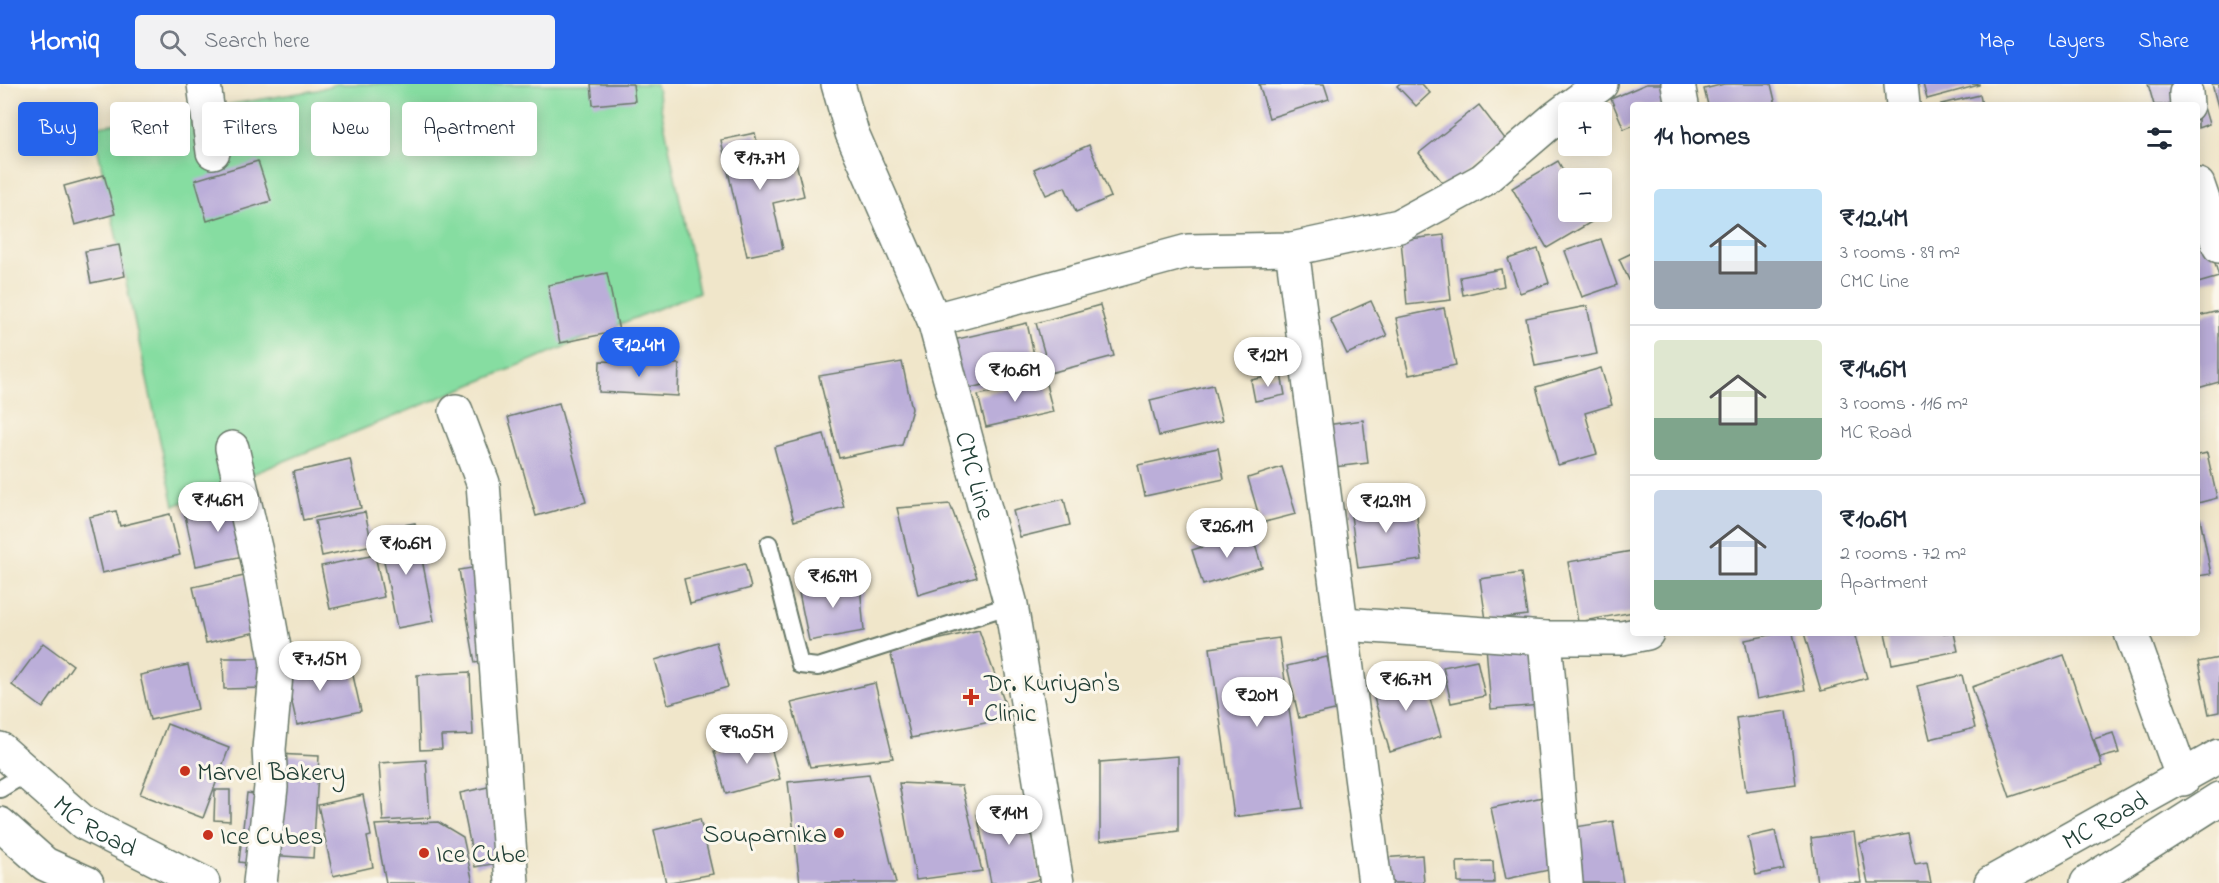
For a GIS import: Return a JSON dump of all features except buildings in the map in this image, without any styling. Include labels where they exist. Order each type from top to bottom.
[{"type":"street","points":[[204,84],[206,102]]},
{"type":"street","name":"CMC Line","points":[[838,84],[852,133],[934,320],[1011,604],[1057,883]]},
{"type":"street","points":[[934,320],[1188,251],[1292,249],[1399,226],[1483,180],[1554,119],[1601,84]]},
{"type":"street","points":[[1678,84],[1681,102]]},
{"type":"street","points":[[1901,84],[1903,102]]},
{"type":"street","points":[[2200,191],[2219,246]]},
{"type":"street","points":[[1292,249],[1329,548],[1343,624],[1375,883]]},
{"type":"street","points":[[456,411],[483,483],[512,883]]},
{"type":"street","points":[[232,448],[258,561],[277,664],[269,749],[271,787],[260,883]]},
{"type":"street","points":[[1343,624],[1545,638],[1632,636]]},
{"type":"street","points":[[2132,636],[2183,779]]},
{"type":"street","points":[[1545,638],[1566,883]]},
{"type":"street","name":"MC Road","points":[[0,749],[14,781],[84,823],[203,883]]},
{"type":"street","name":"MC Road","points":[[1992,883],[2183,779],[2219,756]]},
{"type":"street","name":"MC Road","points":[[2087,883],[2219,799]]},
{"type":"street","points":[[0,824],[45,864],[87,883]]},
{"type":"lane","points":[[769,544],[800,665],[818,667],[1011,604]]},
{"type":"green space","points":[[336,84],[656,84],[699,292],[174,506],[98,150],[98,126],[110,124],[110,156],[190,156],[190,111],[202,109],[202,156],[299,156],[299,102],[244,102],[317,90]]},
{"type":"place","name":"Dr. Kuriyan's Clinic","points":[[971,697]]},
{"type":"place","name":"Marvel Bakery","points":[[185,771]]},
{"type":"place","name":"Souparnika","points":[[839,833]]},
{"type":"place","name":"Ice Cubes","points":[[208,835]]},
{"type":"place","name":"Ice Cube","points":[[424,853]]}]
